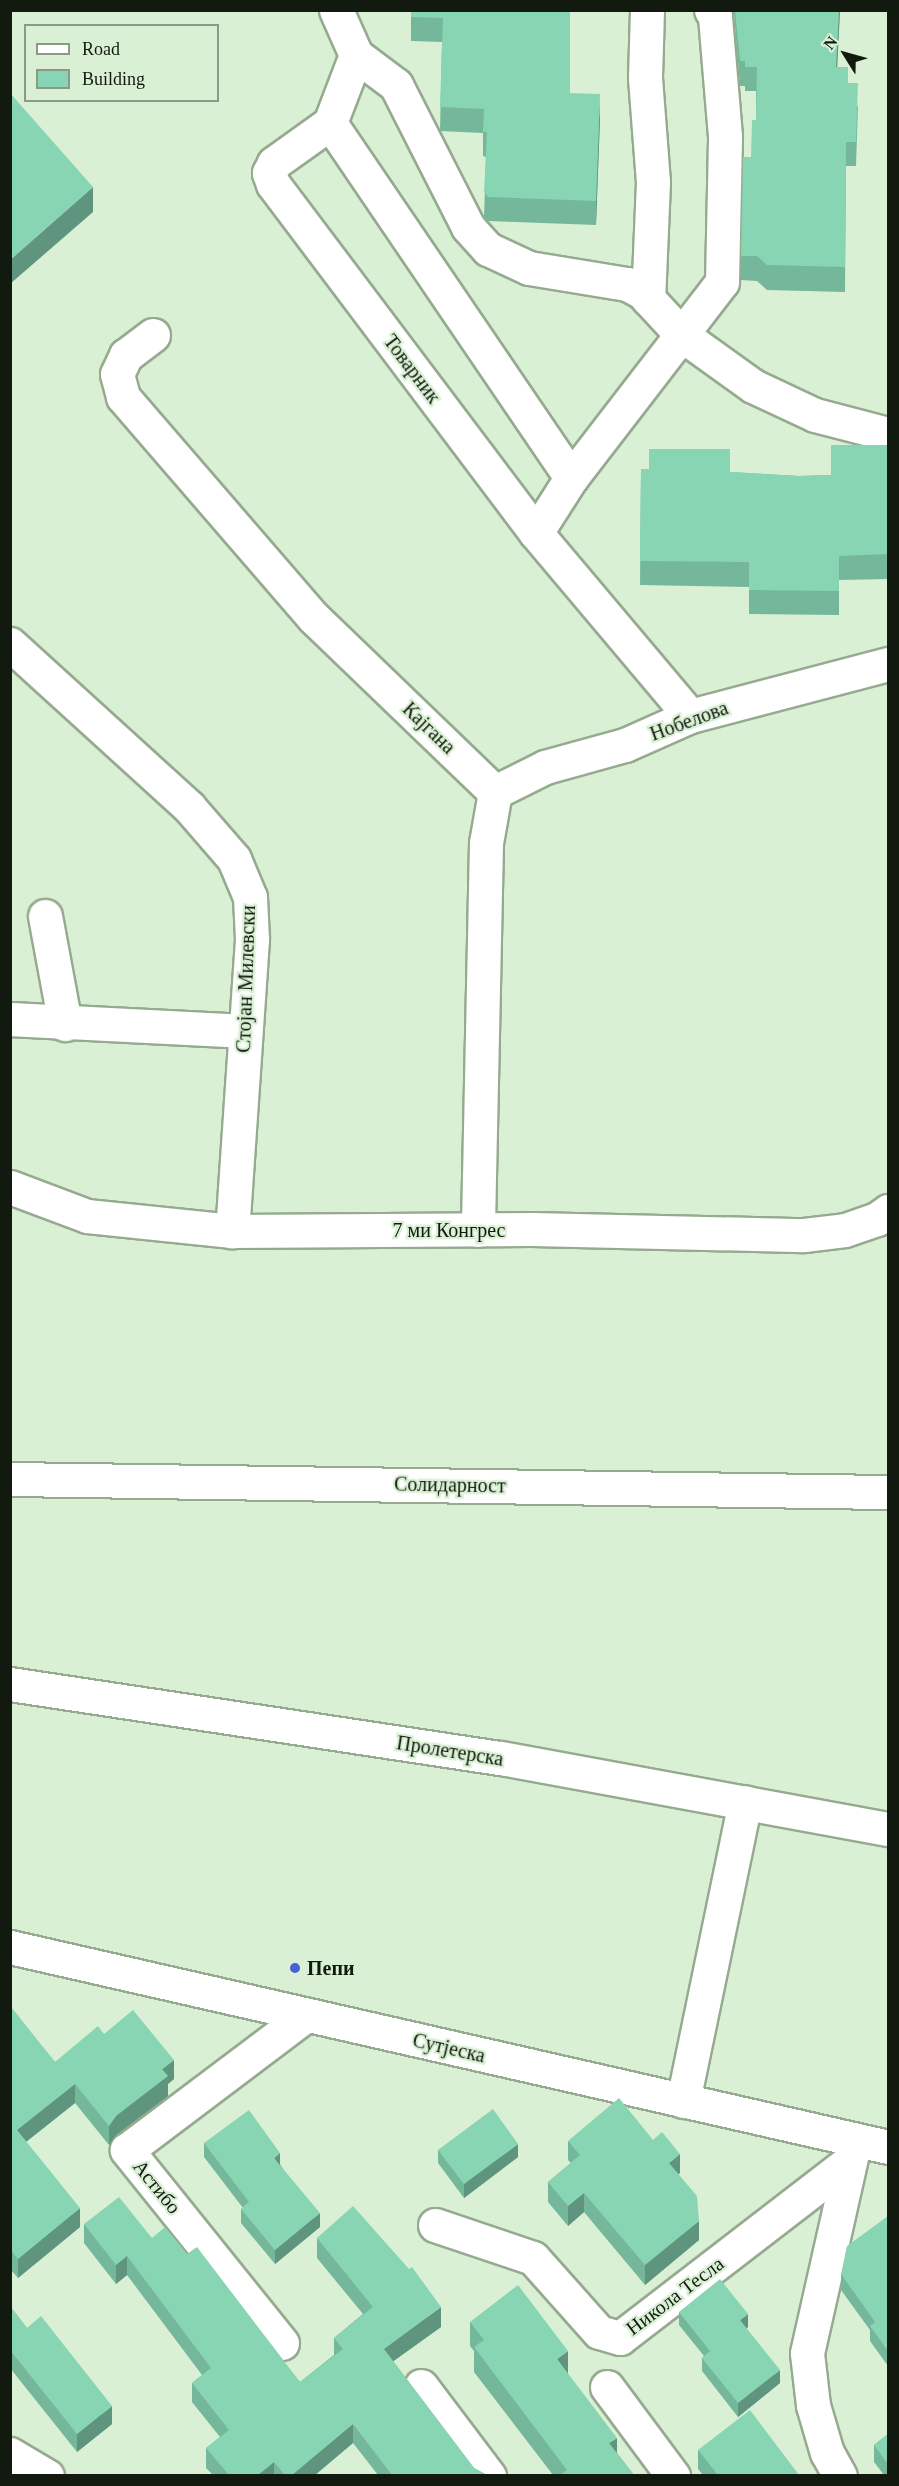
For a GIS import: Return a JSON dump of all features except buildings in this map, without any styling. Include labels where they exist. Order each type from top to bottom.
[{"type":"street","points":[[336,10],[356,55],[396,85],[468,227],[488,249],[529,268],[627,284],[648,299],[682,335],[753,386],[815,415],[888,434]]},
{"type":"street","points":[[647,10],[645,78],[653,182],[648,299]]},
{"type":"street","points":[[536,533],[571,478],[722,282],[724,136],[716,16],[711,10]]},
{"type":"street","points":[[356,55],[330,123],[571,478]]},
{"type":"street","name":"Товарник","points":[[330,123],[274,163],[269,173],[273,184],[536,533],[690,716]]},
{"type":"street","name":"Кајгана","points":[[153,335],[126,355],[117,374],[123,397],[314,618],[495,792]]},
{"type":"street","name":"Стојан Милевски","points":[[10,644],[155,774],[234,859],[250,897],[252,939],[232,1231]]},
{"type":"street","name":"Нобелова","points":[[495,792],[545,767],[625,745],[690,716],[888,664]]},
{"type":"street","points":[[478,1230],[486,843],[495,792]]},
{"type":"street","points":[[45,916],[65,1024]]},
{"type":"street","points":[[10,1019],[65,1024],[245,1031]]},
{"type":"street","name":"7 ми Конгрес","points":[[10,1187],[87,1216],[232,1231],[478,1230],[804,1235],[844,1230],[878,1219],[888,1211]]},
{"type":"street","name":"Солидарност","points":[[10,1479],[888,1492]]},
{"type":"street","name":"Пролетерска","points":[[10,1684],[501,1758],[888,1829]]},
{"type":"street","points":[[683,2101],[744,1802]]},
{"type":"street","name":"Сутјеска","points":[[10,1947],[683,2101],[853,2151],[888,2147]]},
{"type":"street","name":"Астибо","points":[[282,2343],[127,2150],[306,2015]]},
{"type":"street","points":[[840,2475],[827,2453],[813,2405],[807,2353],[853,2151]]},
{"type":"street","name":"Никола Тесла","points":[[435,2225],[533,2258],[599,2332],[620,2338],[853,2151]]},
{"type":"street","points":[[421,2386],[489,2475]]},
{"type":"street","points":[[607,2387],[673,2475]]},
{"type":"street","points":[[10,2454],[47,2475]]},
{"type":"place","name":"Пепи","points":[[295,1968]]}]
